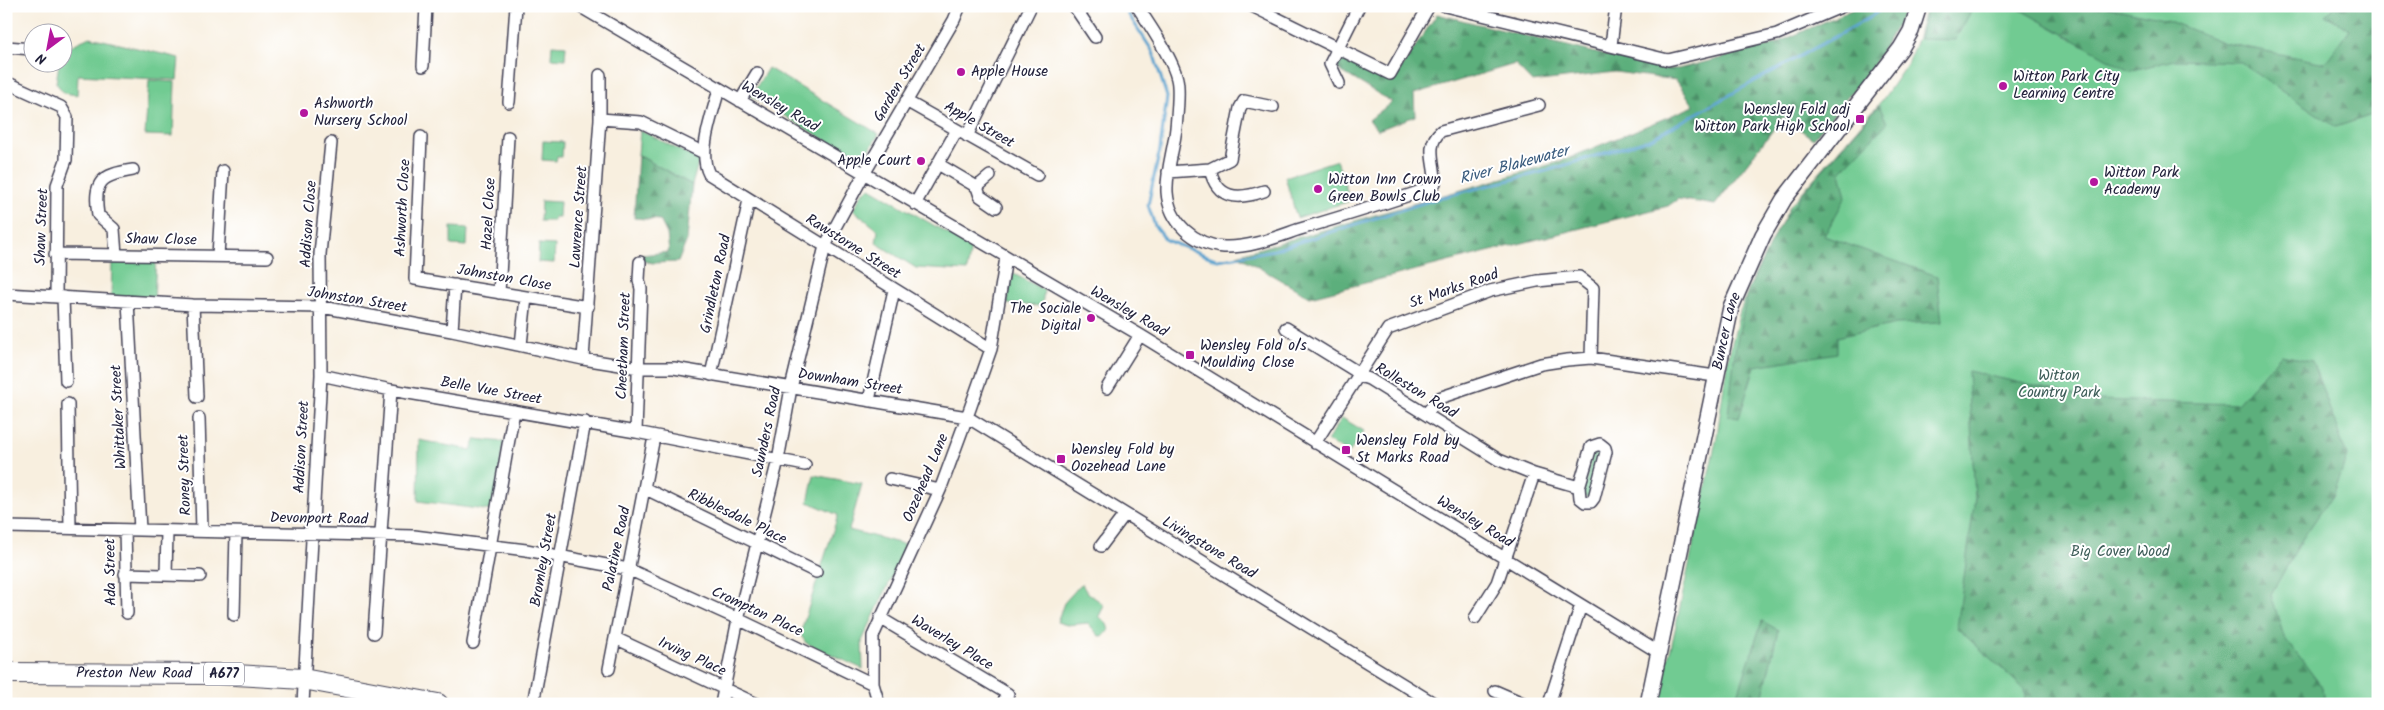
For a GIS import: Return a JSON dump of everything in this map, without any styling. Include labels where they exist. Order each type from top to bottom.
[{"type":"highway","name":"Preston New Road","points":[[6,673],[218,674],[303,679],[438,704]]},
{"type":"main road","name":"Buncer Lane","points":[[1648,704],[1715,376],[1731,307],[1763,235],[1784,199],[1901,48],[1911,31],[1919,6]]},
{"type":"street","points":[[423,66],[426,6]]},
{"type":"street","points":[[509,102],[516,6]]},
{"type":"street","name":"Wensley Road","points":[[579,6],[1140,335],[1658,652]]},
{"type":"street","name":"Garden Street","points":[[864,174],[954,20],[960,6]]},
{"type":"street","points":[[915,204],[938,164],[962,133],[1031,6]]},
{"type":"street","points":[[1074,6],[1095,37]]},
{"type":"street","points":[[1137,6],[1156,35],[1178,79],[1176,128],[1168,172],[1167,193],[1173,213],[1183,229],[1199,240],[1222,247],[1244,246],[1364,211],[1427,189],[1435,183],[1435,169],[1430,151],[1434,137],[1441,131],[1539,106]]},
{"type":"street","points":[[1252,6],[1390,74],[1430,6]]},
{"type":"street","points":[[1339,83],[1330,64],[1359,6]]},
{"type":"street","points":[[1445,6],[1668,60],[1777,34],[1843,6]]},
{"type":"street","points":[[1611,45],[1616,6]]},
{"type":"street","points":[[6,47],[22,48]]},
{"type":"street","points":[[740,101],[757,73]]},
{"type":"street","name":"Lawrence Street","points":[[583,359],[600,119],[600,76]]},
{"type":"street","points":[[6,82],[19,90]]},
{"type":"street","points":[[600,119],[641,122],[704,153],[719,89]]},
{"type":"street","points":[[6,90],[19,90]]},
{"type":"street","name":"Shaw Street","points":[[19,90],[61,107],[67,117],[66,160],[57,185],[55,254],[66,381]]},
{"type":"street","points":[[1168,172],[1210,169],[1230,159],[1244,96],[1273,107]]},
{"type":"street","name":"Apple Street","points":[[906,101],[1037,175]]},
{"type":"street","name":"Ashworth Close","points":[[414,279],[421,137]]},
{"type":"street","name":"Hazel Close","points":[[499,292],[508,138]]},
{"type":"street","name":"Addison Close","points":[[322,307],[320,254],[331,143]]},
{"type":"street","name":"Rawstorne Street","points":[[704,153],[704,165],[709,174],[991,350]]},
{"type":"street","points":[[938,164],[977,187],[980,196],[996,207]]},
{"type":"street","points":[[1210,169],[1213,181],[1218,189],[1227,196],[1250,196],[1264,191]]},
{"type":"street","points":[[116,255],[114,229],[98,215],[95,196],[99,183],[112,174],[133,170]]},
{"type":"street","points":[[218,256],[223,171]]},
{"type":"street","name":"Saunders Road","points":[[721,704],[738,619],[778,460],[791,388],[825,246],[864,174]]},
{"type":"street","points":[[977,187],[990,176]]},
{"type":"street","name":"Grindleton Road","points":[[711,375],[749,200]]},
{"type":"street","name":"Shaw Close","points":[[55,254],[267,257]]},
{"type":"street","name":"Oozehead Lane","points":[[879,704],[873,684],[873,636],[940,490],[991,350],[1006,258]]},
{"type":"street","name":"Cheetham Street","points":[[636,432],[641,289],[639,280],[640,262]]},
{"type":"street","name":"St Marks Road","points":[[1315,443],[1354,381],[1360,376],[1362,369],[1383,335],[1399,324],[1490,291],[1537,281],[1579,277],[1593,288],[1591,358]]},
{"type":"street","name":"Johnston Close","points":[[414,279],[588,307]]},
{"type":"street","points":[[452,331],[455,285]]},
{"type":"street","points":[[869,400],[894,290]]},
{"type":"street","name":"Johnston Street","points":[[6,294],[193,305],[322,307],[452,331],[583,359],[639,368]]},
{"type":"street","points":[[521,345],[526,297]]},
{"type":"street","name":"Whittaker Street","points":[[128,301],[140,530]]},
{"type":"street","points":[[193,305],[197,396]]},
{"type":"street","name":"Addison Street","points":[[303,704],[322,375],[322,307]]},
{"type":"street","name":"Rolleston Road","points":[[1286,328],[1354,370],[1360,376],[1369,379],[1499,460],[1534,474],[1579,487]]},
{"type":"street","points":[[1107,388],[1140,335]]},
{"type":"street","points":[[1426,414],[1439,398],[1541,364],[1591,358],[1715,376]]},
{"type":"street","name":"Downham Street","points":[[639,368],[674,368],[967,418]]},
{"type":"street","name":"Belle Vue Street","points":[[322,375],[391,390],[585,422],[654,437],[806,465]]},
{"type":"street","points":[[374,633],[391,390]]},
{"type":"street","points":[[68,404],[70,528]]},
{"type":"street","points":[[473,643],[514,411]]},
{"type":"street","name":"Roney Street","points":[[199,418],[202,531]]},
{"type":"street","name":"Livingstone Road","points":[[967,418],[1435,704]]},
{"type":"street","name":"Bromley Street","points":[[533,704],[585,422]]},
{"type":"street","name":"Palatine Road","points":[[609,669],[628,569],[646,489],[654,437]]},
{"type":"street","points":[[1475,618],[1497,583],[1534,474]]},
{"type":"street","points":[[890,479],[940,490]]},
{"type":"street","name":"Ribblesdale Place","points":[[646,489],[816,572]]},
{"type":"street","points":[[1101,546],[1124,514]]},
{"type":"street","name":"Devonport Road","points":[[6,527],[414,536],[490,544],[628,569]]},
{"type":"street","name":"Ada Street","points":[[126,530],[125,574],[127,613]]},
{"type":"street","points":[[166,575],[167,531]]},
{"type":"street","points":[[234,616],[236,533]]},
{"type":"street","name":"Crompton Place","points":[[628,569],[873,684]]},
{"type":"street","points":[[125,574],[200,576]]},
{"type":"street","points":[[1549,704],[1581,605]]},
{"type":"street","name":"Waverley Place","points":[[880,618],[1005,699]]},
{"type":"street","name":"Irving Place","points":[[615,638],[757,704]]},
{"type":"street","points":[[1495,691],[1525,704]]},
{"type":"green space","points":[[1860,6],[1908,6],[1872,68],[1813,139],[1783,117],[1715,205],[1678,199],[1668,206],[1310,297],[1237,255],[1562,161],[1694,106],[1676,80],[1615,72],[1532,82],[1515,64],[1414,94],[1415,116],[1378,130],[1369,120],[1392,102],[1337,69],[1340,55],[1393,80],[1437,14],[1657,68],[1678,69],[1772,45]]},
{"type":"green space","name":"Witton Country Park","points":[[1926,6],[2378,6],[2378,704],[1652,704],[1671,648],[1717,436],[1727,363],[1740,311],[1754,276],[1791,205],[1883,99],[1907,64],[1918,37]]},
{"type":"green space","points":[[1928,6],[2102,6],[2164,19],[2225,43],[2325,63],[2350,29],[2325,15],[2335,6],[2378,6],[2378,113],[2336,127],[2240,62],[2174,60],[2129,71],[2019,9],[1973,8],[1955,40],[1919,39]]},
{"type":"green space","points":[[90,37],[179,58],[177,80],[78,75],[77,95],[64,93],[56,83],[58,72],[72,72],[72,46]]},
{"type":"green space","points":[[552,45],[566,46],[565,59],[551,58]]},
{"type":"green space","points":[[768,68],[879,134],[862,162],[751,96]]},
{"type":"green space","points":[[149,80],[175,82],[173,136],[145,135]]},
{"type":"green space","points":[[1879,105],[1887,123],[1840,172],[1846,197],[1824,236],[1937,276],[1942,322],[1896,324],[1837,337],[1837,353],[1755,366],[1739,418],[1728,416],[1735,350],[1748,291],[1776,231],[1802,194]]},
{"type":"green space","points":[[640,130],[699,160],[692,185],[638,155]]},
{"type":"green space","points":[[543,141],[563,142],[562,157],[557,157],[556,161],[542,160]]},
{"type":"green space","points":[[638,155],[692,185],[687,240],[678,262],[653,263],[643,261],[641,255],[669,252],[667,234],[660,220],[634,218]]},
{"type":"green space","name":"Witton Inn Crown Green Bowls Club","points":[[1337,160],[1350,201],[1297,218],[1285,177]]},
{"type":"green space","points":[[870,188],[971,247],[967,271],[916,268],[876,243],[878,230],[853,210],[863,192]]},
{"type":"green space","points":[[541,201],[560,202],[559,217],[554,217],[554,221],[540,221]]},
{"type":"green space","points":[[451,227],[468,228],[467,246],[451,245]]},
{"type":"green space","points":[[539,244],[555,245],[554,263],[538,262]]},
{"type":"green space","points":[[112,255],[156,255],[154,303],[111,300]]},
{"type":"green space","points":[[1012,273],[1044,290],[1042,306],[1007,304]]},
{"type":"green space","name":"Big Cover Wood","points":[[2281,355],[2312,361],[2347,456],[2334,493],[2303,538],[2271,594],[2284,637],[2322,687],[2324,704],[2025,704],[2024,689],[1957,628],[1975,498],[1968,371],[2096,400],[2237,404]]},
{"type":"green space","points":[[1342,418],[1364,431],[1349,453],[1327,441]]},
{"type":"green space","points":[[476,439],[504,442],[493,511],[418,501],[419,440],[471,450]]},
{"type":"green space","points":[[1601,450],[1592,498],[1582,496],[1592,452]]},
{"type":"green space","points":[[814,475],[862,484],[849,530],[907,545],[862,641],[863,669],[806,643],[800,634],[838,515],[808,502]]},
{"type":"green space","points":[[1082,583],[1088,593],[1104,606],[1099,616],[1107,624],[1109,630],[1103,637],[1099,636],[1088,623],[1067,625],[1057,622],[1064,603]]},
{"type":"green space","points":[[1762,621],[1778,630],[1761,704],[1735,704]]},
{"type":"waterway","name":"River Blakewater","points":[[1123,6],[1153,52],[1167,97],[1160,149],[1148,205],[1155,226],[1166,240],[1218,260],[1274,250],[1439,198],[1546,171],[1650,139],[1869,18],[1885,6]]},
{"type":"place","name":"Apple House","points":[[961,72]]},
{"type":"place","name":"Witton Park City Learning Centre","points":[[2003,86]]},
{"type":"place","name":"Ashworth Nursery School","points":[[304,113]]},
{"type":"place","name":"Wensley Fold adj Witton Park High School","points":[[1860,119]]},
{"type":"place","name":"Apple Court","points":[[921,161]]},
{"type":"place","name":"Witton Park Academy","points":[[2094,182]]},
{"type":"place","name":"Witton Inn Crown Green Bowls Club","points":[[1318,189]]},
{"type":"place","name":"The Sociale Digital","points":[[1091,318]]},
{"type":"place","name":"Wensley Fold o/s Moulding Close","points":[[1190,355]]},
{"type":"place","name":"Wensley Fold by St Marks Road","points":[[1346,450]]},
{"type":"place","name":"Wensley Fold by Oozehead Lane","points":[[1061,459]]}]
